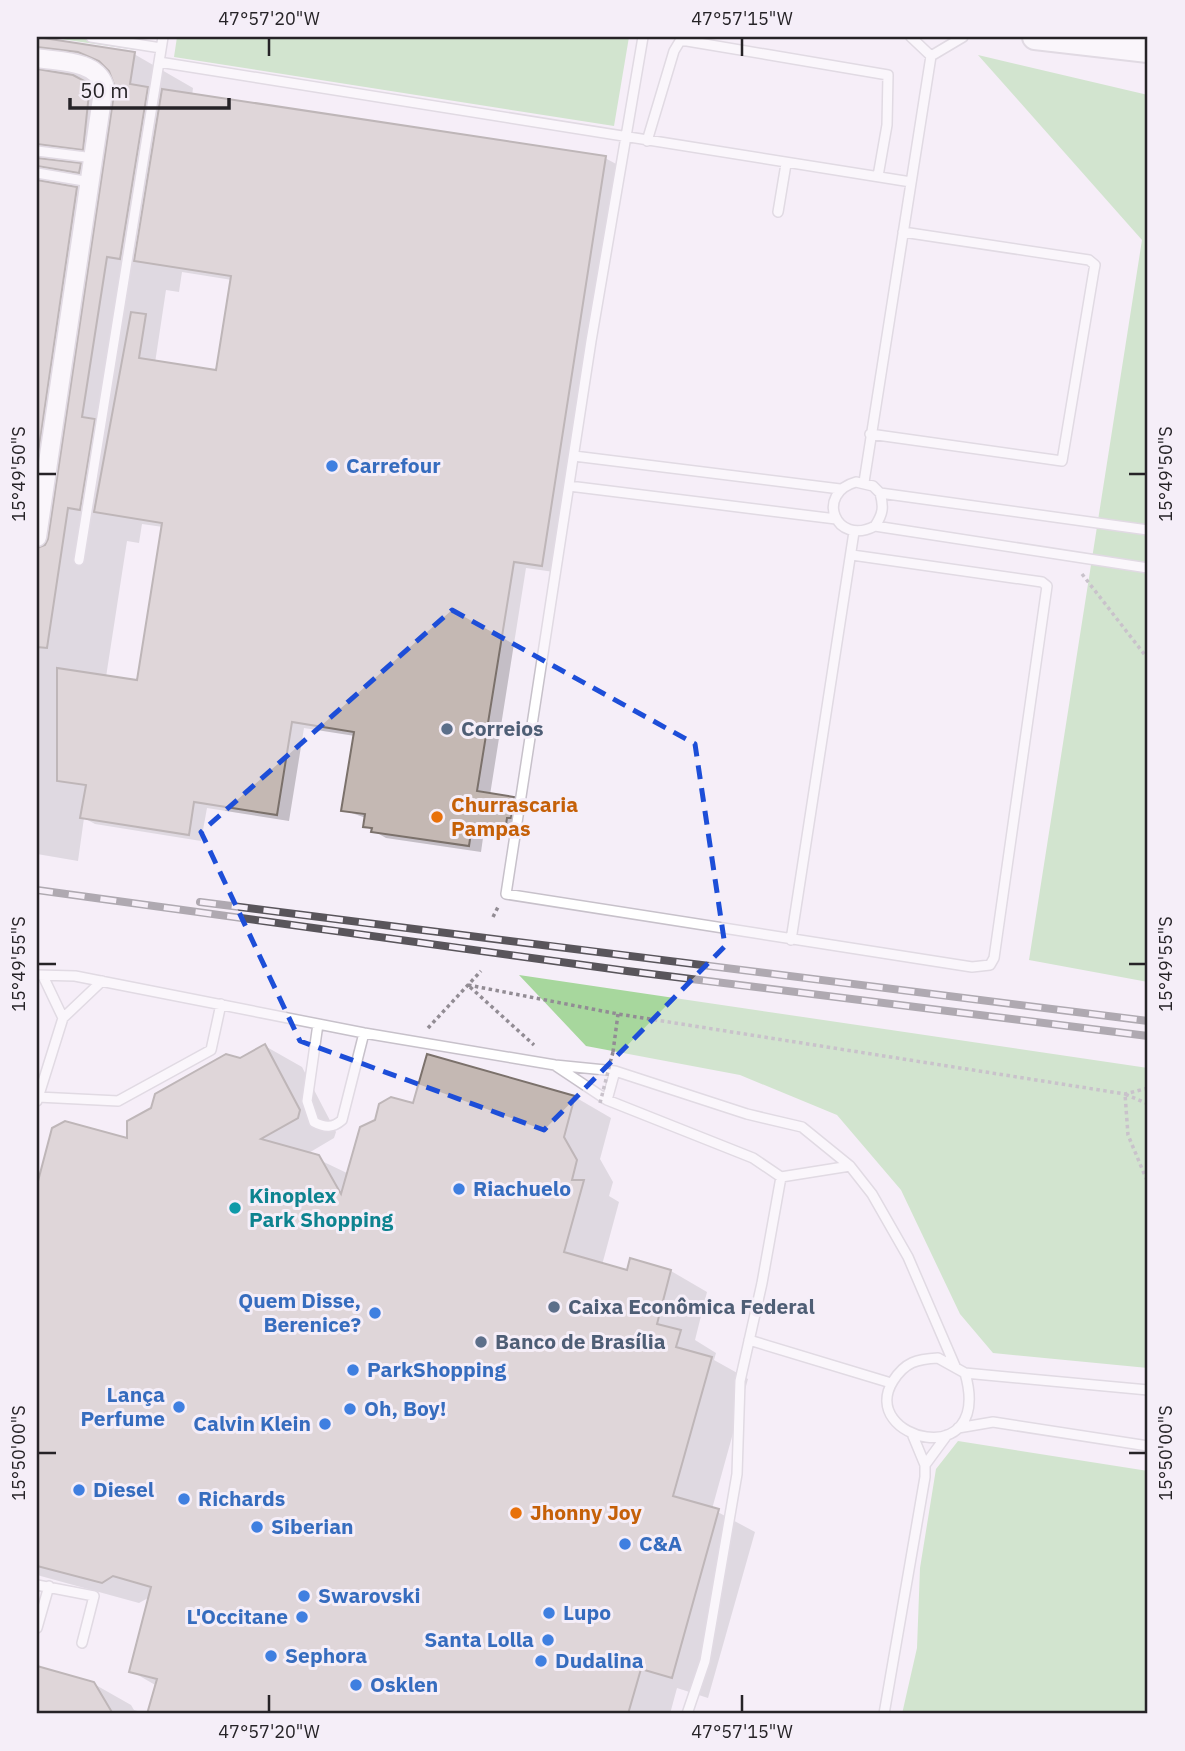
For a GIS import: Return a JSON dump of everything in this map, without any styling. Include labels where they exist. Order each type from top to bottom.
[{"type":"street","points":[[1035,37],[1148,50]]},
{"type":"street","points":[[37,58],[87,66],[102,78],[104,92],[39,500],[38,526]]},
{"type":"lane","points":[[91,37],[161,48]]},
{"type":"lane","points":[[79,560],[163,37]]},
{"type":"lane","points":[[643,37],[624,138],[506,894],[972,967],[990,965],[994,958],[1047,586],[1042,582],[852,555]]},
{"type":"lane","points":[[911,37],[931,56]]},
{"type":"lane","points":[[931,56],[963,37]]},
{"type":"lane","points":[[648,141],[677,45],[687,41],[888,75],[887,125],[878,176]]},
{"type":"lane","points":[[864,482],[931,56]]},
{"type":"lane","points":[[159,62],[911,182]]},
{"type":"lane","points":[[37,151],[94,158]]},
{"type":"lane","points":[[778,212],[786,164]]},
{"type":"lane","points":[[37,173],[90,182]]},
{"type":"lane","points":[[870,435],[1055,463],[1062,461],[1064,456],[1095,265],[1089,260],[903,232]]},
{"type":"lane","points":[[574,456],[840,489]]},
{"type":"lane","points":[[836,519],[834,499],[840,489],[847,484],[864,482],[880,493],[1148,530]]},
{"type":"lane","points":[[569,486],[836,519],[854,532],[875,526],[1148,568]]},
{"type":"lane","points":[[875,526],[882,516],[884,504],[880,493]]},
{"type":"lane","points":[[792,940],[854,532]]},
{"type":"lane","points":[[63,1018],[40,975],[57,974],[102,981],[415,1042],[555,1065],[615,1071],[747,1114],[802,1127],[850,1167],[872,1194],[908,1257],[955,1366]]},
{"type":"lane","points":[[102,981],[63,1018],[41,1068],[37,1099],[122,1100],[211,1050],[221,1004]]},
{"type":"lane","points":[[318,1024],[307,1101],[314,1122],[322,1126],[337,1125],[342,1120],[364,1033]]},
{"type":"lane","points":[[555,1065],[603,1101],[753,1158],[781,1177],[850,1167]]},
{"type":"lane","points":[[603,1101],[615,1071]]},
{"type":"lane","points":[[688,1713],[705,1661],[737,1475],[740,1381],[762,1283],[781,1177]]},
{"type":"lane","points":[[749,1339],[891,1383]]},
{"type":"lane","points":[[925,1465],[913,1436],[895,1421],[888,1403],[891,1383],[906,1364],[919,1359],[938,1358],[965,1373],[1148,1390]]},
{"type":"lane","points":[[958,1428],[970,1408],[965,1373]]},
{"type":"lane","points":[[913,1436],[930,1439],[947,1435],[958,1428],[993,1422],[1148,1446]]},
{"type":"lane","points":[[884,1714],[925,1465],[947,1435]]},
{"type":"lane","points":[[37,1585],[94,1597],[82,1643]]},
{"type":"lane","points":[[37,1628],[49,1586]]},
{"type":"path","points":[[1081,558],[1082,574],[1148,659]]},
{"type":"path","points":[[415,1042],[481,971]]},
{"type":"path","points":[[468,985],[618,1014],[1125,1094],[1148,1104]]},
{"type":"path","points":[[468,985],[555,1065]]},
{"type":"path","points":[[603,1101],[618,1014]]},
{"type":"path","points":[[1125,1094],[1148,1088]]},
{"type":"path","points":[[1125,1094],[1128,1135],[1148,1184]]},
{"type":"highlighted area","points":[[452,610],[695,744],[725,946],[544,1130],[300,1041],[201,832]]},
{"type":"green space","points":[[47,37],[139,37],[136,50]]},
{"type":"green space","points":[[177,37],[629,37],[614,126],[174,57]]},
{"type":"green space","points":[[978,55],[1148,95],[1148,982],[1029,960],[1142,240]]},
{"type":"green space","points":[[519,975],[1148,1068],[1148,1368],[993,1353],[960,1314],[901,1190],[837,1115],[740,1075],[586,1046]]},
{"type":"green space","points":[[958,1441],[1148,1471],[1148,1714],[902,1714],[917,1648],[920,1568],[936,1469]]},
{"type":"building","points":[[37,37],[135,52],[130,84],[148,87],[120,259],[107,257],[82,417],[95,419],[80,510],[68,508],[47,648],[37,647],[37,548],[45,545],[48,539],[115,87],[109,71],[99,61],[78,52],[37,47]]},
{"type":"building","points":[[37,69],[73,75],[90,84],[83,150],[37,144]]},
{"type":"building","name":"Carrefour","points":[[162,89],[606,156],[542,566],[514,562],[477,791],[514,797],[511,818],[507,818],[505,831],[472,825],[469,846],[371,832],[372,828],[363,827],[365,814],[341,811],[354,732],[292,722],[277,815],[194,802],[189,835],[80,818],[86,785],[57,781],[57,668],[137,680],[162,523],[94,512],[131,312],[146,314],[139,358],[216,370],[231,276],[134,261]]},
{"type":"building","points":[[37,158],[81,163],[79,173],[37,166]]},
{"type":"building","points":[[37,180],[77,187],[37,461]]},
{"type":"building","name":"ParkShopping","points":[[265,1044],[300,1110],[298,1118],[261,1139],[319,1155],[341,1194],[360,1127],[375,1120],[379,1104],[391,1097],[413,1103],[427,1054],[575,1096],[564,1137],[577,1160],[572,1180],[584,1180],[564,1252],[627,1270],[630,1258],[671,1270],[657,1324],[681,1330],[676,1347],[712,1357],[673,1496],[719,1509],[672,1678],[641,1669],[628,1714],[147,1714],[157,1679],[129,1672],[151,1587],[113,1576],[102,1583],[37,1566],[37,1185],[52,1128],[65,1121],[127,1138],[127,1121],[151,1108],[155,1094],[226,1054],[240,1058]]},
{"type":"building","points":[[37,1666],[94,1682],[113,1714],[37,1714]]},
{"type":"railway","points":[[37,890],[627,971],[1148,1036]]},
{"type":"railway","points":[[200,902],[1148,1021]]},
{"type":"place","name":"Carrefour","points":[[332,466]]},
{"type":"place","name":"Correios","points":[[447,729]]},
{"type":"place","name":"Churrascaria Pampas","points":[[437,817]]},
{"type":"place","name":"Riachuelo","points":[[459,1189]]},
{"type":"place","name":"Kinoplex Park Shopping","points":[[235,1208]]},
{"type":"place","name":"Caixa Econômica Federal","points":[[554,1307]]},
{"type":"place","name":"Quem Disse, Berenice?","points":[[375,1313]]},
{"type":"place","name":"Banco de Brasília","points":[[481,1342]]},
{"type":"place","name":"ParkShopping","points":[[353,1370]]},
{"type":"place","name":"Lança Perfume","points":[[179,1407]]},
{"type":"place","name":"Oh, Boy!","points":[[350,1409]]},
{"type":"place","name":"Calvin Klein","points":[[325,1424]]},
{"type":"place","name":"Diesel","points":[[79,1490]]},
{"type":"place","name":"Richards","points":[[184,1499]]},
{"type":"place","name":"Jhonny Joy","points":[[516,1513]]},
{"type":"place","name":"Siberian","points":[[257,1527]]},
{"type":"place","name":"C&A","points":[[625,1544]]},
{"type":"place","name":"Swarovski","points":[[304,1596]]},
{"type":"place","name":"Lupo","points":[[549,1613]]},
{"type":"place","name":"L'Occitane","points":[[302,1617]]},
{"type":"place","name":"Santa Lolla","points":[[548,1640]]},
{"type":"place","name":"Sephora","points":[[271,1656]]},
{"type":"place","name":"Dudalina","points":[[541,1661]]},
{"type":"place","name":"Osklen","points":[[356,1685]]}]
